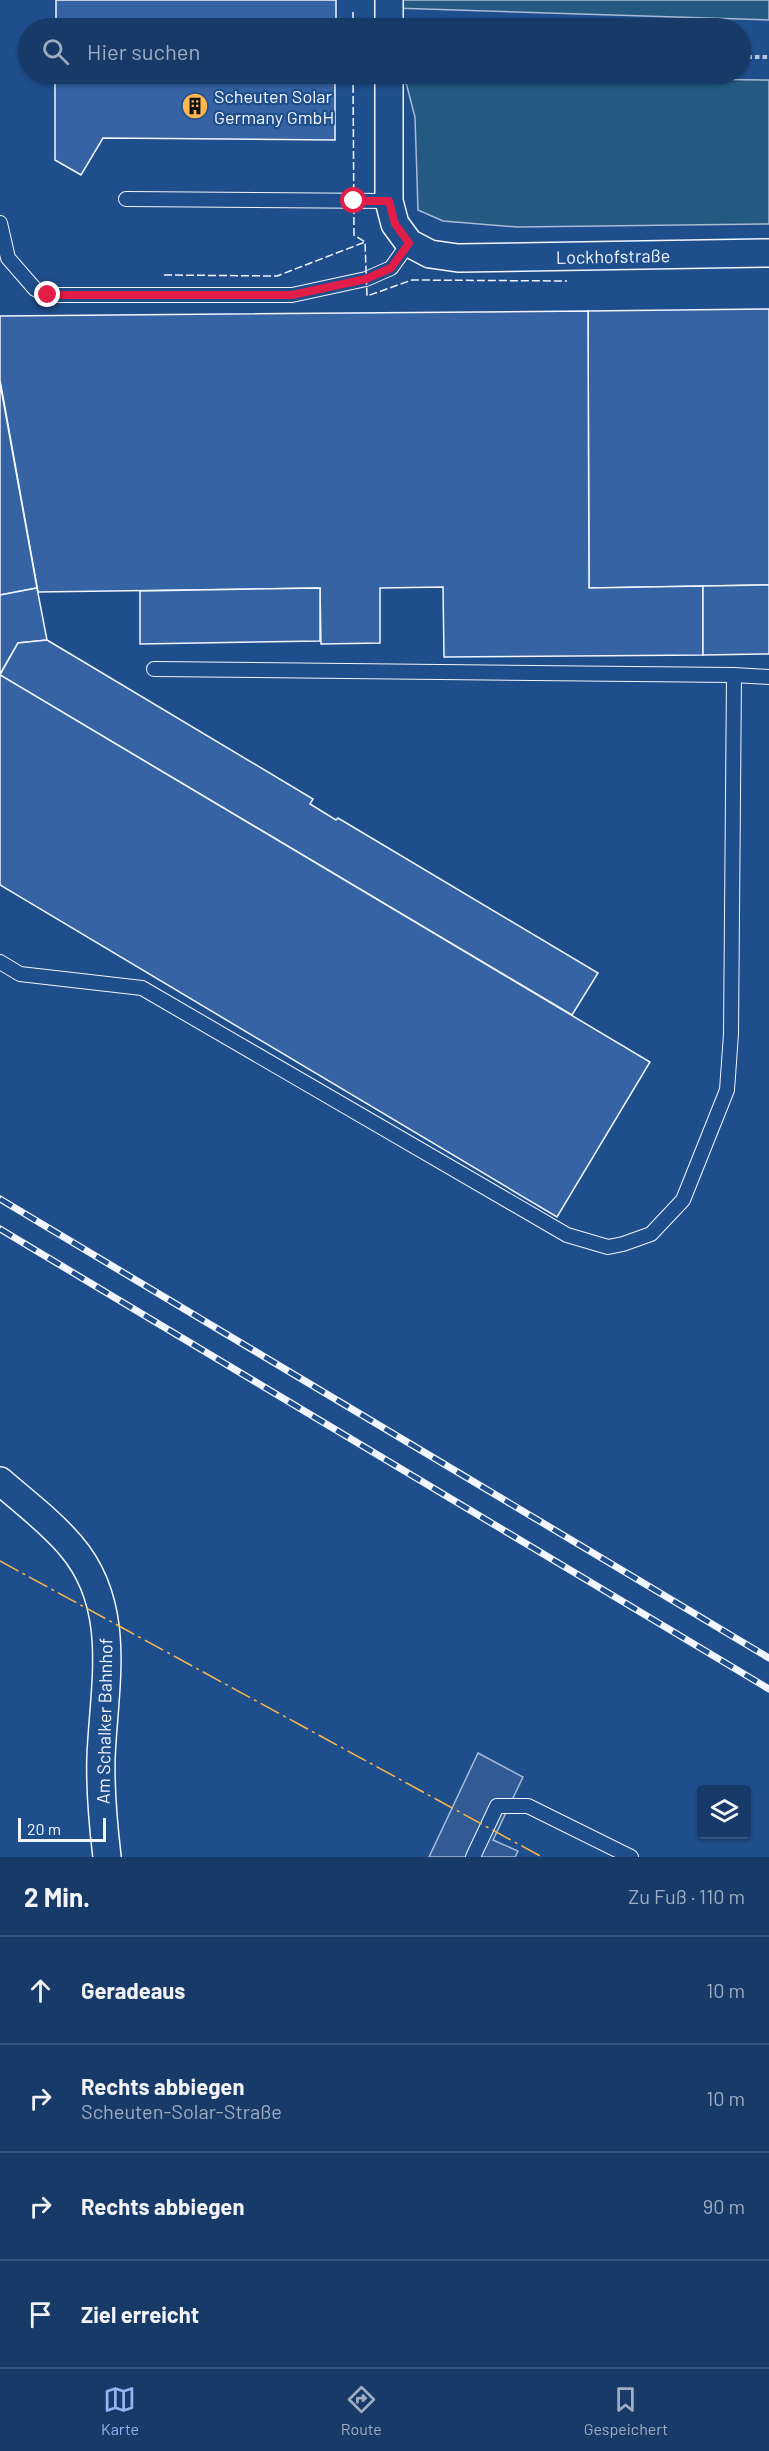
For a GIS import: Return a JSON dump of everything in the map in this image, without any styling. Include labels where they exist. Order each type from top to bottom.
[{"type":"street","points":[[389,0],[389,18]]},
{"type":"street","points":[[388,84],[389,201],[395,224],[409,243]]},
{"type":"street","name":"Lockhofstraße","points":[[409,243],[430,254],[458,258],[769,253]]},
{"type":"street","name":"Am Schalker Bahnhof","points":[[0,1481],[42,1516],[72,1547],[93,1582],[105,1620],[108,1662],[101,1756],[102,1815],[107,1857]]},
{"type":"lane","points":[[126,200],[389,201]]},
{"type":"lane","points":[[0,223],[8,258],[35,289],[48,295],[292,295],[366,279],[391,268],[409,243]]},
{"type":"lane","points":[[154,669],[769,676]]},
{"type":"lane","points":[[0,962],[20,974],[142,988],[567,1235],[608,1247],[651,1234],[683,1200],[727,1090],[731,1034],[734,675]]},
{"type":"lane","points":[[473,1857],[497,1806],[528,1806],[631,1857]]},
{"type":"path","points":[[751,57],[769,57]]},
{"type":"shaded area","points":[[394,0],[769,0],[769,20],[751,18],[394,8]]},
{"type":"shaded area","points":[[751,80],[769,80],[769,224],[517,227],[443,221],[418,210],[415,117],[406,84],[751,84]]},
{"type":"shaded area","points":[[478,1753],[523,1777],[493,1840],[518,1851],[515,1857],[429,1857]]},
{"type":"building","points":[[56,0],[336,0],[336,18],[56,18]]},
{"type":"building","name":"Scheuten Solar Germany GmbH","points":[[55,84],[335,84],[335,140],[103,138],[81,175],[55,160]]},
{"type":"building","points":[[769,309],[769,585],[589,588],[588,311]]},
{"type":"building","points":[[588,311],[589,588],[703,586],[703,655],[444,657],[443,587],[380,588],[380,643],[321,644],[320,588],[38,592],[0,380],[0,316]]},
{"type":"building","points":[[0,383],[37,588],[0,595]]},
{"type":"building","points":[[769,585],[769,654],[703,655],[703,586]]},
{"type":"building","points":[[37,588],[47,640],[18,643],[0,674],[0,595]]},
{"type":"building","points":[[320,588],[320,641],[140,644],[140,591]]},
{"type":"building","points":[[47,640],[313,799],[310,804],[336,820],[338,818],[598,973],[572,1015],[0,675],[18,643]]},
{"type":"building","points":[[0,675],[650,1062],[557,1217],[0,885]]},
{"type":"railway","points":[[0,1199],[769,1658]]},
{"type":"railway","points":[[0,1229],[769,1689]]},
{"type":"fence","points":[[353,12],[353,18]]},
{"type":"fence","points":[[353,84],[354,235],[365,242]]},
{"type":"fence","points":[[164,275],[277,276],[365,242],[367,296],[412,280],[567,281]]},
{"type":"power","points":[[0,1561],[542,1857]]},
{"type":"place","name":"Scheuten Solar Germany GmbH","points":[[195,106]]},
{"type":"route","points":[[48,295],[292,295],[366,279],[391,268],[409,243],[395,224],[389,201],[354,201]]}]
